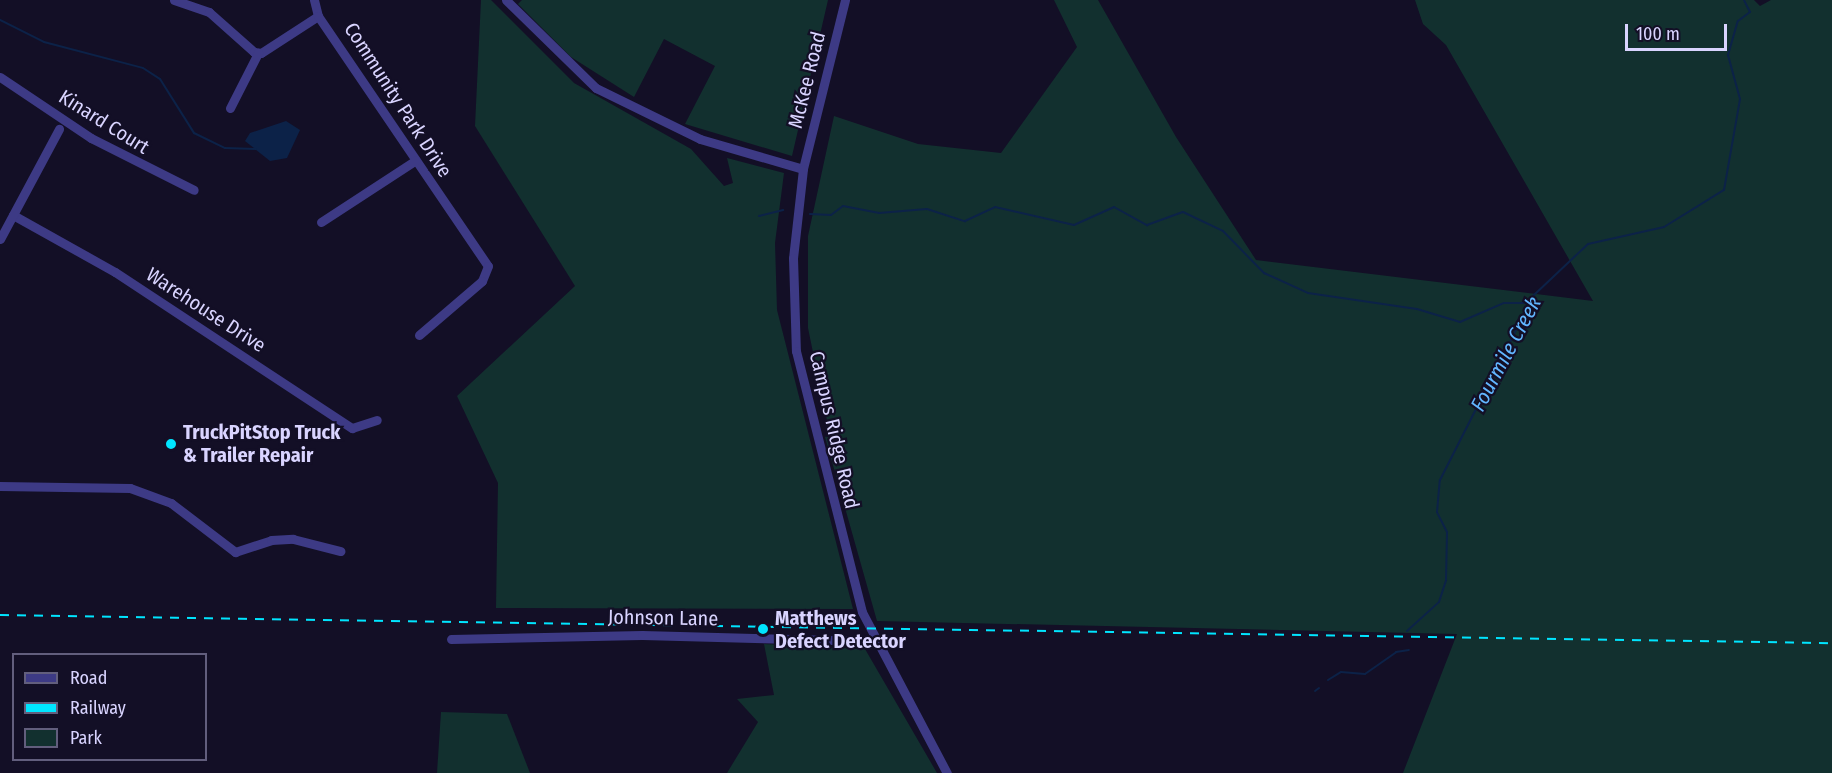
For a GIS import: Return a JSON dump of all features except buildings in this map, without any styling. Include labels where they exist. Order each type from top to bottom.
[{"type":"street","points":[[174,0],[209,12],[258,53],[230,108]]},
{"type":"street","points":[[314,0],[318,16]]},
{"type":"street","points":[[506,0],[596,88],[700,139],[803,169]]},
{"type":"street","name":"McKee Road","points":[[803,169],[845,0]]},
{"type":"street","name":"Community Park Drive","points":[[258,53],[318,16],[488,266],[482,281],[419,335]]},
{"type":"street","name":"Kinard Court","points":[[0,76],[91,138],[194,190]]},
{"type":"street","points":[[0,239],[59,129]]},
{"type":"street","points":[[321,222],[416,160]]},
{"type":"street","name":"Campus Ridge Road","points":[[803,169],[793,258],[796,351],[852,580],[874,641],[948,773]]},
{"type":"street","name":"Warehouse Drive","points":[[13,215],[106,267],[352,428],[378,420]]},
{"type":"street","points":[[0,486],[130,488],[171,503],[235,552],[271,540],[293,539],[340,551]]},
{"type":"street","name":"Johnson Lane","points":[[451,639],[617,635],[874,641]]},
{"type":"green space","points":[[481,0],[491,0],[574,83],[691,149],[724,186],[733,183],[727,158],[784,173],[775,243],[777,310],[853,609],[496,608],[498,483],[457,396],[575,286],[475,126]]},
{"type":"green space","points":[[522,0],[828,0],[792,156],[685,124],[715,66],[664,39],[634,97],[571,57],[518,4]]},
{"type":"green space","points":[[1054,0],[1098,0],[1176,137],[1256,260],[1593,301],[1446,45],[1423,24],[1415,0],[1754,0],[1760,6],[1771,0],[1832,0],[1832,773],[1403,773],[1457,634],[877,621],[825,437],[830,435],[808,328],[808,236],[834,116],[918,144],[1001,153],[1077,47]]},
{"type":"green space","points":[[764,644],[865,649],[937,773],[727,773],[758,722],[737,699],[774,695]]},
{"type":"green space","points":[[441,712],[507,714],[530,773],[437,773]]},
{"type":"water","points":[[286,121],[300,130],[287,158],[270,161],[245,141],[250,133]]},
{"type":"waterway","name":"Fourmile Creek","points":[[1407,631],[1439,602],[1446,580],[1447,532],[1437,512],[1440,480],[1534,295],[1588,244],[1664,227],[1724,190],[1740,99],[1728,55],[1738,21],[1750,12],[1744,0]]},
{"type":"waterway","points":[[0,20],[44,42],[143,68],[160,79],[194,133],[225,148],[256,149]]},
{"type":"waterway","points":[[810,214],[831,215],[843,206],[879,213],[927,209],[965,221],[995,207],[1074,225],[1114,207],[1147,225],[1183,212],[1223,231],[1264,273],[1308,293],[1417,309],[1460,322],[1504,303],[1529,303]]},
{"type":"waterway","points":[[759,216],[783,210]]},
{"type":"waterway","name":"Fourmile Creek","points":[[1328,680],[1341,672],[1365,674],[1396,652],[1409,650]]},
{"type":"waterway","name":"Fourmile Creek","points":[[1315,691],[1319,688]]},
{"type":"railway","points":[[0,615],[1832,643]]},
{"type":"place","name":"TruckPitStop Truck & Trailer Repair","points":[[171,444]]},
{"type":"place","name":"Matthews Defect Detector","points":[[763,629]]}]
